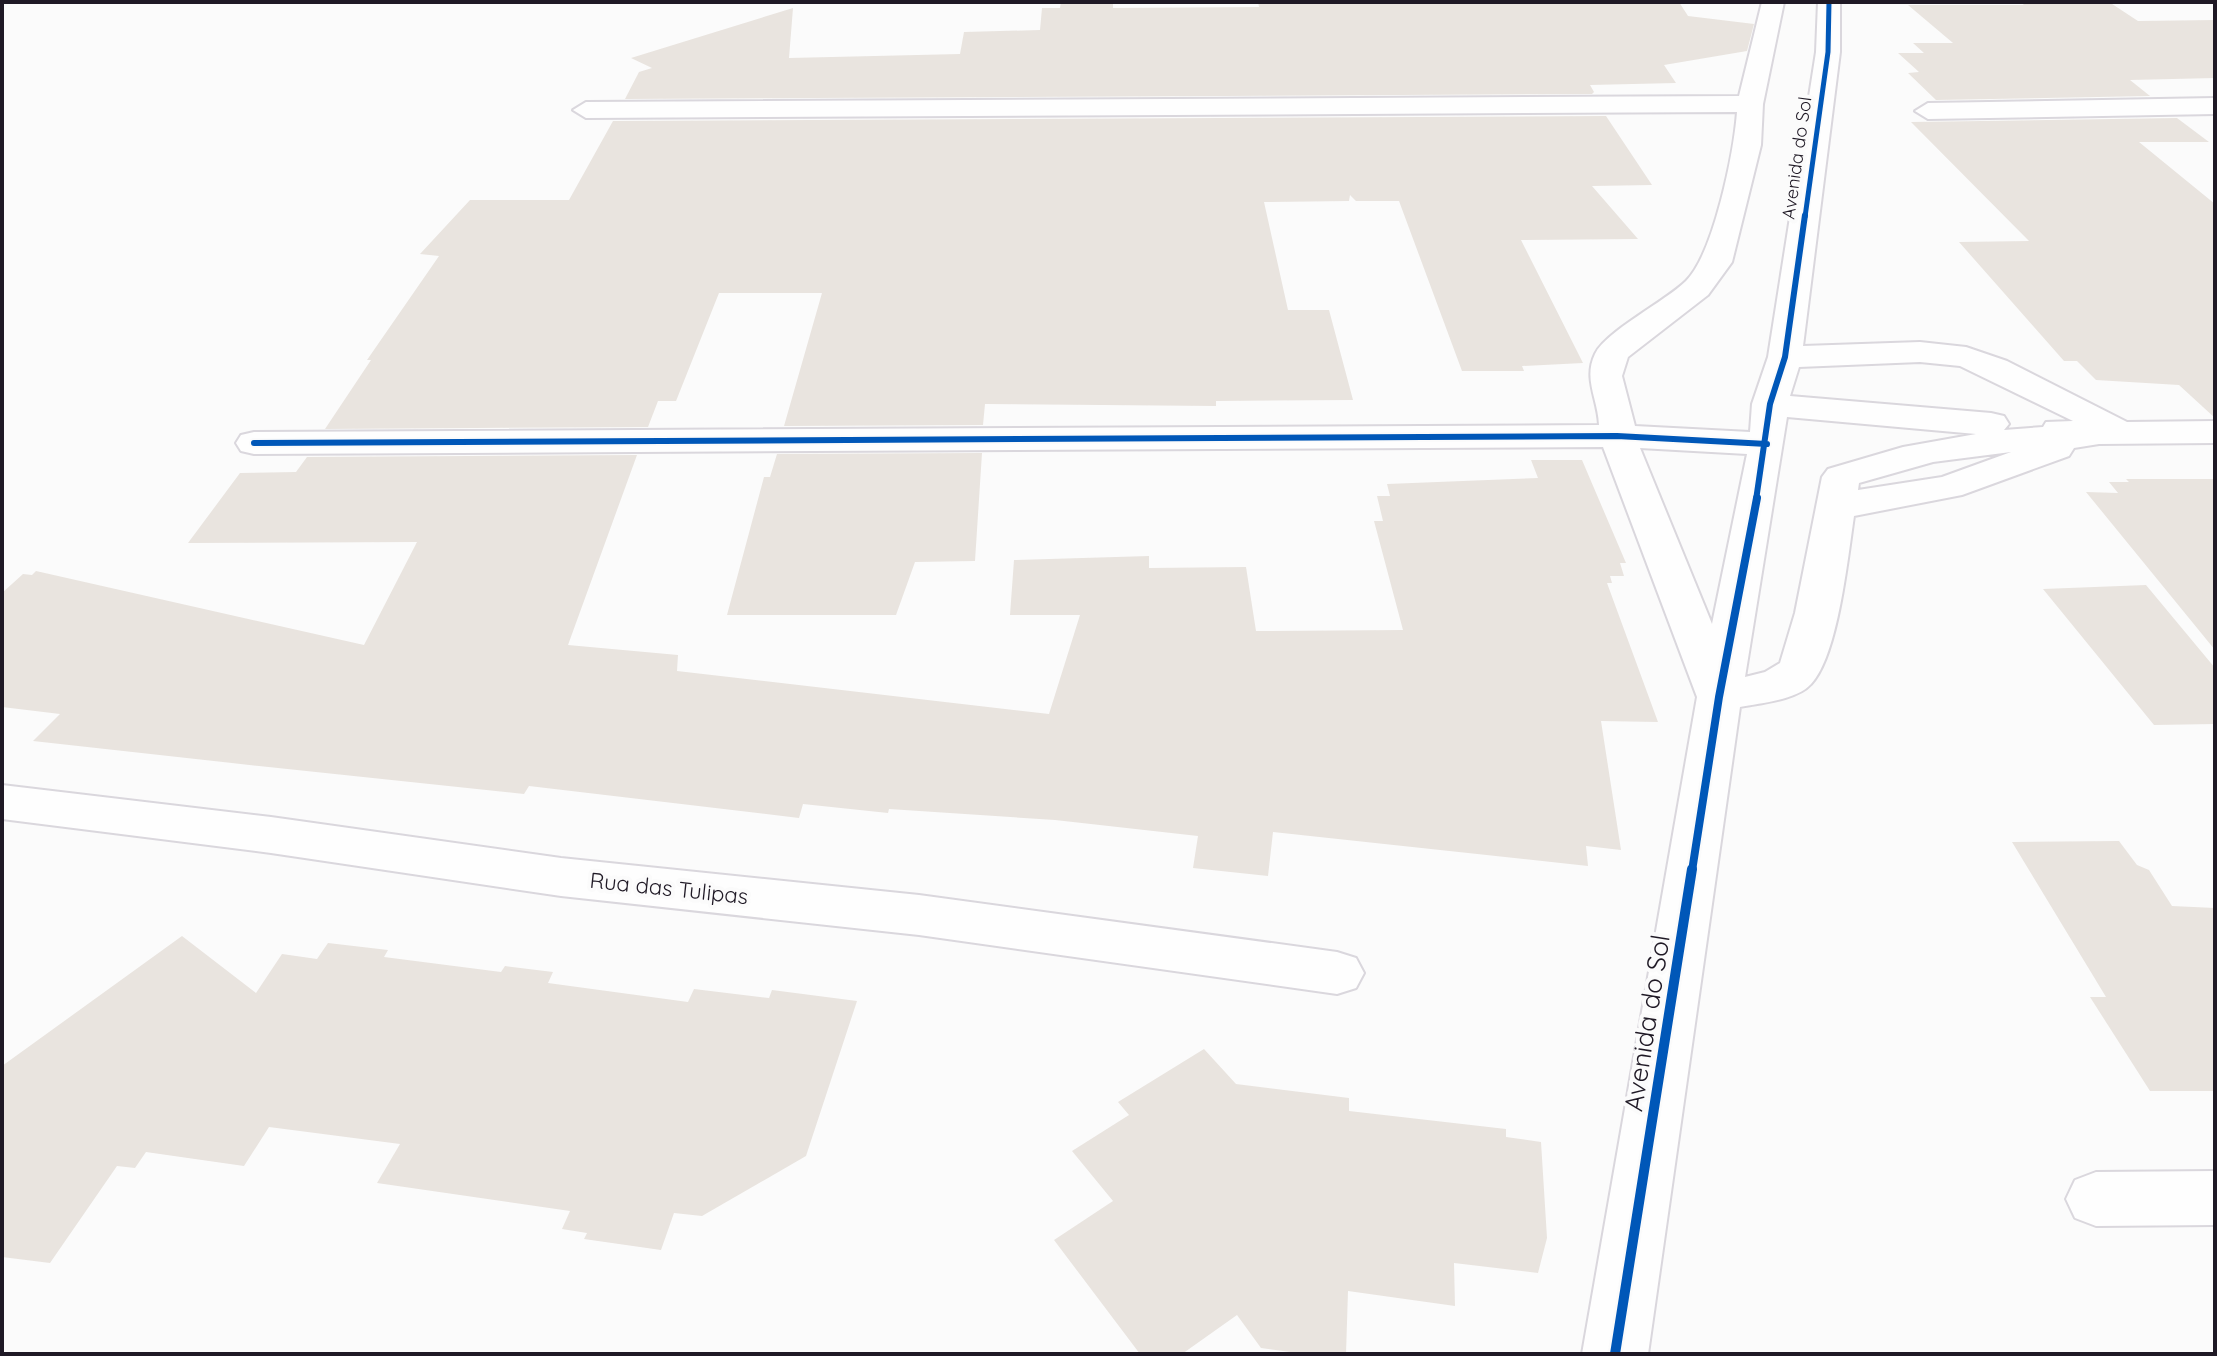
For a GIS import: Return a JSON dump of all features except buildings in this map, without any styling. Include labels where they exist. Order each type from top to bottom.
[{"type":"street","points":[[1773,2],[1750,104],[1748,145],[1717,262],[1697,288],[1612,353],[1605,376],[1616,413],[1617,436],[1719,697],[1794,677],[1803,663],[1812,633],[1838,493],[1839,413]]},
{"type":"street","name":"Avenida do Sol","points":[[1615,1354],[1719,697],[1767,444],[1770,404],[1785,357],[1828,52],[1829,2]]},
{"type":"street","points":[[586,110],[1750,104]]},
{"type":"street","points":[[1928,111],[2215,106]]},
{"type":"street","points":[[1785,357],[1920,352],[1966,357],[1995,368],[2101,434]]},
{"type":"street","points":[[1770,404],[1839,413],[2101,434],[2215,432]]},
{"type":"street","points":[[1838,493],[1868,499],[1961,484],[2101,434]]},
{"type":"street","points":[[254,443],[1617,436],[1767,444]]},
{"type":"street","name":"Rua das Tulipas","points":[[2,802],[271,835],[561,877],[919,915],[1337,973]]},
{"type":"street","points":[[2096,1199],[2215,1198]]},
{"type":"cycle path","points":[[1615,1354],[1719,697],[1767,444],[1770,404],[1785,357],[1828,52],[1829,2]]},
{"type":"cycle path","points":[[254,443],[1617,436],[1767,444]]}]
